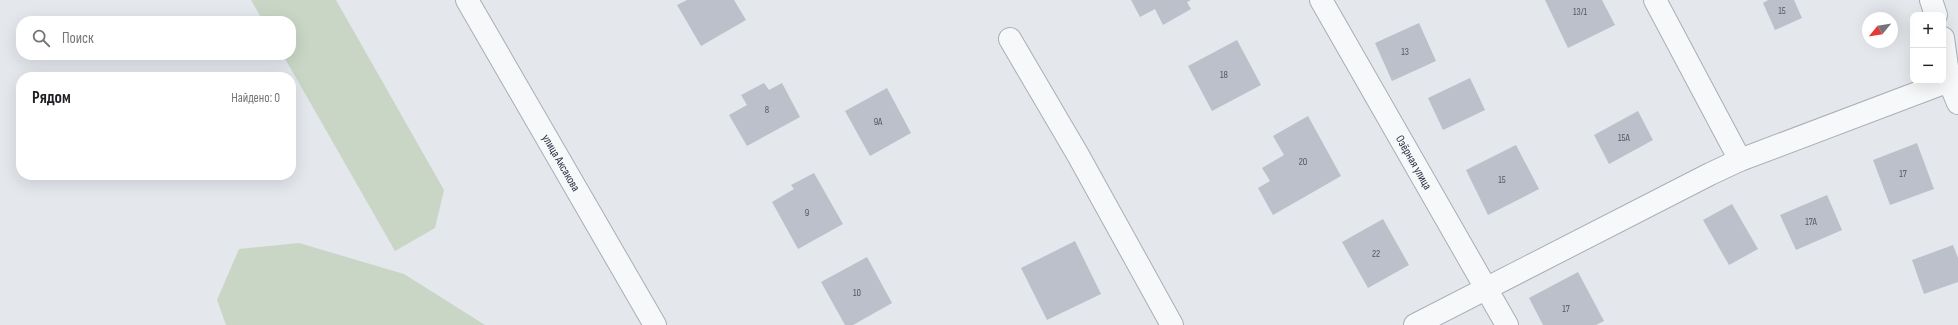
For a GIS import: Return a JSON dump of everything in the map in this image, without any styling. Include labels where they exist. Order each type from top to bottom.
[{"type":"street","name":"улица Аксакова","points":[[467,0],[655,325]]},
{"type":"street","name":"Озёрная улица","points":[[1321,0],[1507,325]]},
{"type":"street","points":[[1655,0],[1740,160]]},
{"type":"street","points":[[1930,0],[1935,12]]},
{"type":"street","points":[[1010,39],[1078,155],[1172,325]]},
{"type":"street","points":[[1945,48],[1958,103]]},
{"type":"street","points":[[1415,325],[1740,160],[1953,82]]},
{"type":"green space","points":[[251,0],[336,0],[444,190],[435,228],[395,251],[296,78],[296,72],[293,72],[286,60],[296,60],[296,16],[260,16]]},
{"type":"green space","points":[[299,243],[404,274],[485,325],[226,325],[217,300],[239,249]]},
{"type":"building","points":[[687,0],[734,0],[746,20],[701,46],[677,5]]},
{"type":"building","points":[[1131,0],[1191,0],[1187,2],[1191,9],[1163,25],[1155,9],[1140,17]]},
{"type":"building","points":[[1545,0],[1602,0],[1615,25],[1568,48]]},
{"type":"building","points":[[1768,0],[1794,0],[1802,18],[1775,30],[1763,3]]},
{"type":"building","points":[[1419,23],[1436,61],[1392,81],[1375,43]]},
{"type":"building","points":[[1237,40],[1261,85],[1212,111],[1188,66]]},
{"type":"building","points":[[1470,78],[1485,110],[1443,130],[1428,98]]},
{"type":"building","points":[[764,83],[769,90],[782,83],[800,117],[747,146],[729,115],[747,105],[741,95]]},
{"type":"building","points":[[887,88],[911,133],[870,156],[845,111]]},
{"type":"building","points":[[1638,111],[1653,140],[1609,164],[1594,135]]},
{"type":"building","points":[[1308,116],[1341,176],[1273,215],[1258,188],[1270,181],[1262,168],[1284,155],[1273,136]]},
{"type":"building","points":[[1917,143],[1934,189],[1890,205],[1873,160]]},
{"type":"building","points":[[1516,145],[1539,189],[1488,215],[1466,170]]},
{"type":"building","points":[[814,173],[843,224],[798,249],[772,202],[794,189],[791,185]]},
{"type":"building","points":[[1827,195],[1842,230],[1796,250],[1780,215]]},
{"type":"building","points":[[1732,204],[1758,249],[1729,265],[1703,220]]},
{"type":"building","points":[[1383,219],[1409,265],[1368,288],[1342,242]]},
{"type":"building","points":[[1075,241],[1101,294],[1047,320],[1021,268]]},
{"type":"building","points":[[1953,245],[1958,258],[1958,282],[1924,294],[1912,260]]},
{"type":"building","points":[[867,257],[892,303],[853,325],[845,325],[821,282]]},
{"type":"building","points":[[1578,272],[1604,321],[1596,325],[1543,325],[1529,298]]}]
